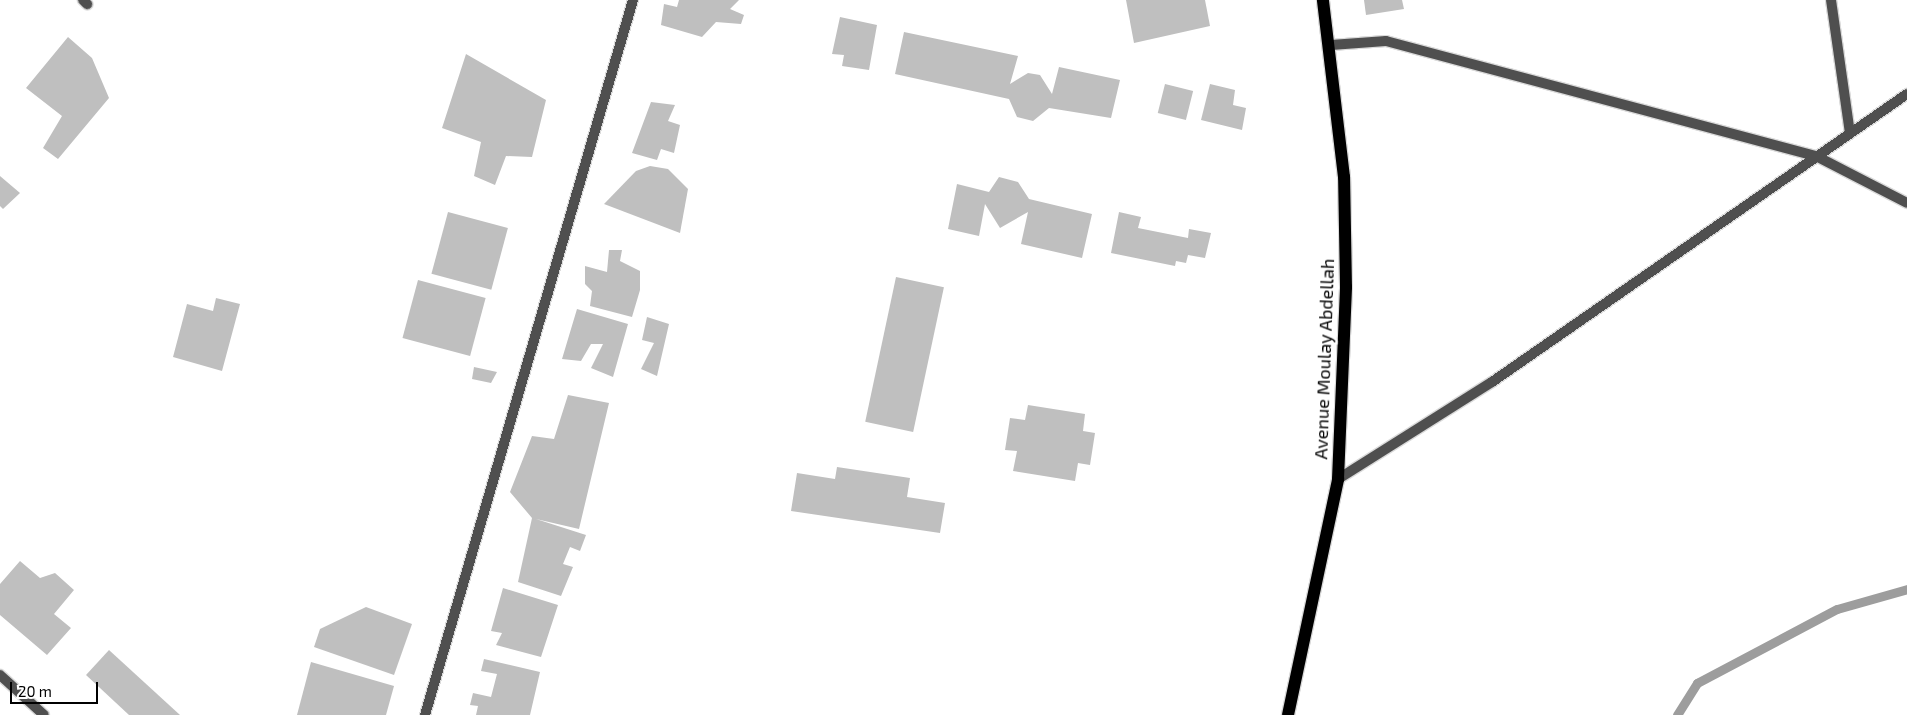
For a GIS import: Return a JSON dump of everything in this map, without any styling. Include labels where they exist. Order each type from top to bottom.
[{"type":"main road","name":"Avenue Moulay Abdellah","points":[[1288,715],[1338,479],[1346,277],[1344,177],[1331,45],[1323,0]]},
{"type":"street","points":[[425,715],[633,0]]},
{"type":"street","points":[[1831,0],[1850,133]]},
{"type":"street","points":[[1331,45],[1386,42],[1818,157],[1907,203]]},
{"type":"street","points":[[1338,479],[1492,382],[1907,94]]},
{"type":"street","points":[[0,675],[44,715]]},
{"type":"building","points":[[679,0],[739,0],[730,9],[744,15],[741,24],[716,22],[702,37],[661,25],[664,4],[677,7]]},
{"type":"building","points":[[1126,0],[1205,0],[1210,26],[1134,43]]},
{"type":"building","points":[[1364,0],[1402,0],[1404,9],[1366,15]]},
{"type":"building","points":[[840,17],[877,25],[869,70],[842,66],[844,55],[832,54]]},
{"type":"building","points":[[904,32],[1018,56],[1010,84],[1028,73],[1040,75],[1052,94],[1059,67],[1120,80],[1111,118],[1049,108],[1033,121],[1017,117],[1009,99],[895,74]]},
{"type":"building","points":[[68,37],[92,58],[109,98],[58,159],[43,148],[62,116],[26,88]]},
{"type":"building","points":[[466,54],[546,100],[532,157],[506,156],[495,185],[474,176],[481,142],[442,128]]},
{"type":"building","points":[[1165,84],[1193,91],[1186,120],[1158,113]]},
{"type":"building","points":[[1210,84],[1235,90],[1233,105],[1246,108],[1242,130],[1201,120]]},
{"type":"building","points":[[651,102],[675,105],[668,121],[680,125],[674,153],[661,149],[657,160],[632,153]]},
{"type":"building","points":[[650,166],[668,169],[688,189],[680,233],[604,204],[636,171]]},
{"type":"building","points":[[0,176],[20,193],[3,209],[0,206]]},
{"type":"building","points":[[999,177],[1018,182],[1029,199],[1092,214],[1082,258],[1021,244],[1028,212],[1000,228],[985,204],[979,236],[948,229],[957,184],[989,192]]},
{"type":"building","points":[[448,212],[508,228],[491,290],[431,274]]},
{"type":"building","points":[[1119,212],[1141,217],[1138,228],[1188,238],[1189,229],[1211,233],[1205,258],[1188,255],[1186,263],[1176,261],[1175,266],[1111,253]]},
{"type":"building","points":[[609,250],[622,250],[620,261],[640,271],[640,290],[632,317],[590,306],[592,291],[585,284],[585,266],[607,272]]},
{"type":"building","points":[[896,277],[944,287],[913,432],[865,422]]},
{"type":"building","points":[[418,280],[486,298],[470,356],[402,338]]},
{"type":"building","points":[[216,298],[240,304],[222,371],[173,357],[187,304],[213,311]]},
{"type":"building","points":[[577,309],[628,324],[613,377],[591,368],[603,344],[591,344],[581,361],[562,359]]},
{"type":"building","points":[[647,317],[669,324],[657,376],[641,369],[654,343],[642,340]]},
{"type":"building","points":[[474,367],[497,372],[491,383],[472,379]]},
{"type":"building","points":[[568,395],[609,403],[579,529],[536,519],[586,535],[580,551],[570,547],[563,564],[573,567],[561,596],[518,582],[532,518],[510,492],[532,436],[554,439]]},
{"type":"building","points":[[1028,405],[1085,414],[1083,431],[1095,433],[1090,465],[1078,463],[1075,481],[1013,471],[1017,451],[1005,450],[1010,418],[1025,420]]},
{"type":"building","points":[[837,467],[910,478],[907,497],[945,503],[940,533],[791,511],[797,473],[835,479]]},
{"type":"building","points":[[20,561],[40,578],[55,573],[74,590],[54,614],[71,628],[47,655],[0,615],[0,584]]},
{"type":"building","points":[[503,588],[558,605],[541,657],[496,645],[502,633],[491,631]]},
{"type":"building","points":[[366,607],[412,624],[394,675],[314,647],[320,629]]},
{"type":"building","points":[[109,650],[180,715],[129,715],[86,675]]},
{"type":"building","points":[[484,659],[540,672],[530,715],[476,715],[478,706],[470,705],[473,693],[491,697],[497,674],[481,671]]},
{"type":"building","points":[[311,662],[394,686],[386,715],[297,715]]},
{"type":"waterway","points":[[1677,715],[1697,683],[1837,609],[1907,589]]}]
